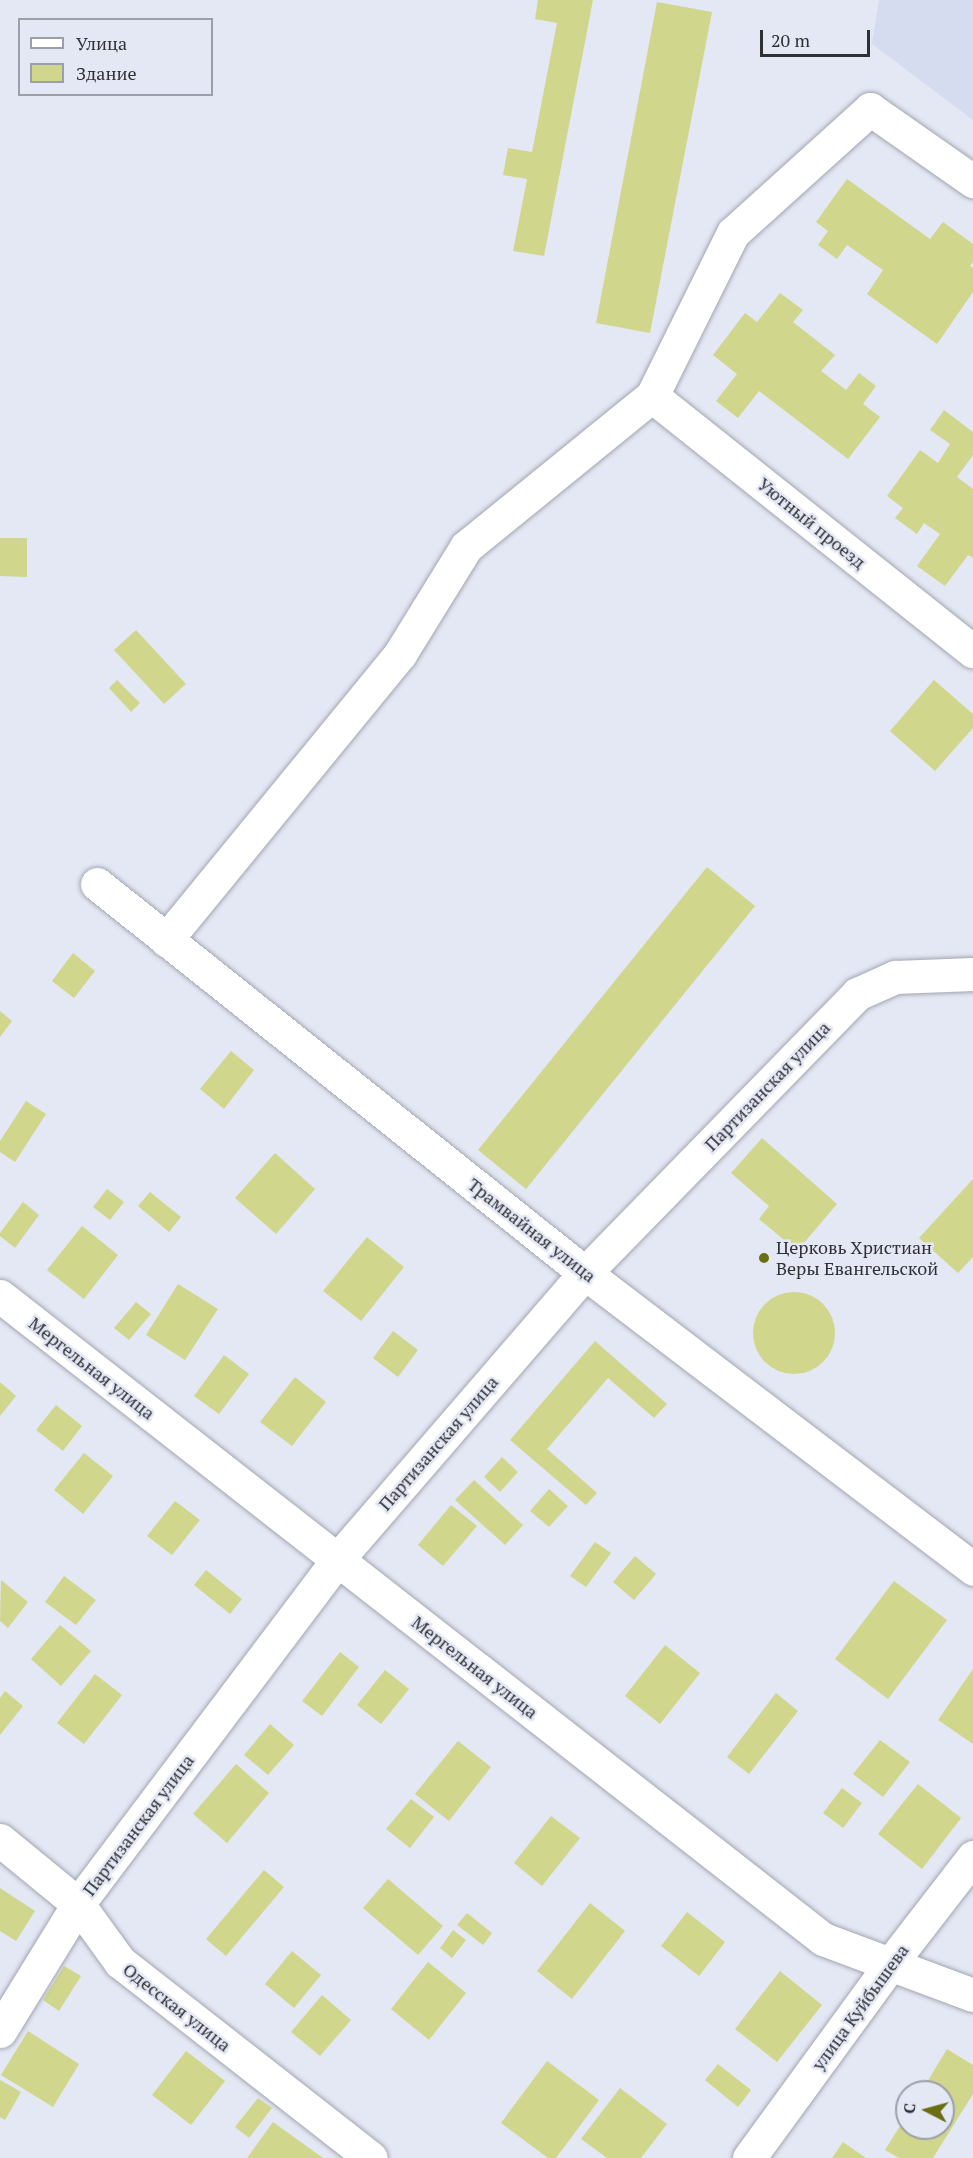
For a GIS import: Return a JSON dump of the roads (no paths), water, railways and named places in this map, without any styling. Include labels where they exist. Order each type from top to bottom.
[{"type":"street","points":[[166,940],[400,654],[466,548],[652,396],[733,233],[870,109],[973,181]]},
{"type":"street","name":"Уютный проезд","points":[[652,396],[973,651]]},
{"type":"street","name":"Трамвайная улица","points":[[97,884],[585,1273],[973,1569]]},
{"type":"street","name":"Партизанская улица","points":[[0,2031],[78,1904],[337,1560],[585,1273],[857,994],[895,976],[973,974]]},
{"type":"street","name":"Мергельная улица","points":[[0,1296],[823,1939],[973,1995]]},
{"type":"street","name":"Одесская улица","points":[[0,1840],[78,1904],[120,1962],[371,2158]]},
{"type":"street","name":"улица Куйбышева","points":[[749,2158],[891,1964],[973,1857]]},
{"type":"place","name":"Церковь Христиан Веры Евангельской","points":[[764,1258]]}]
